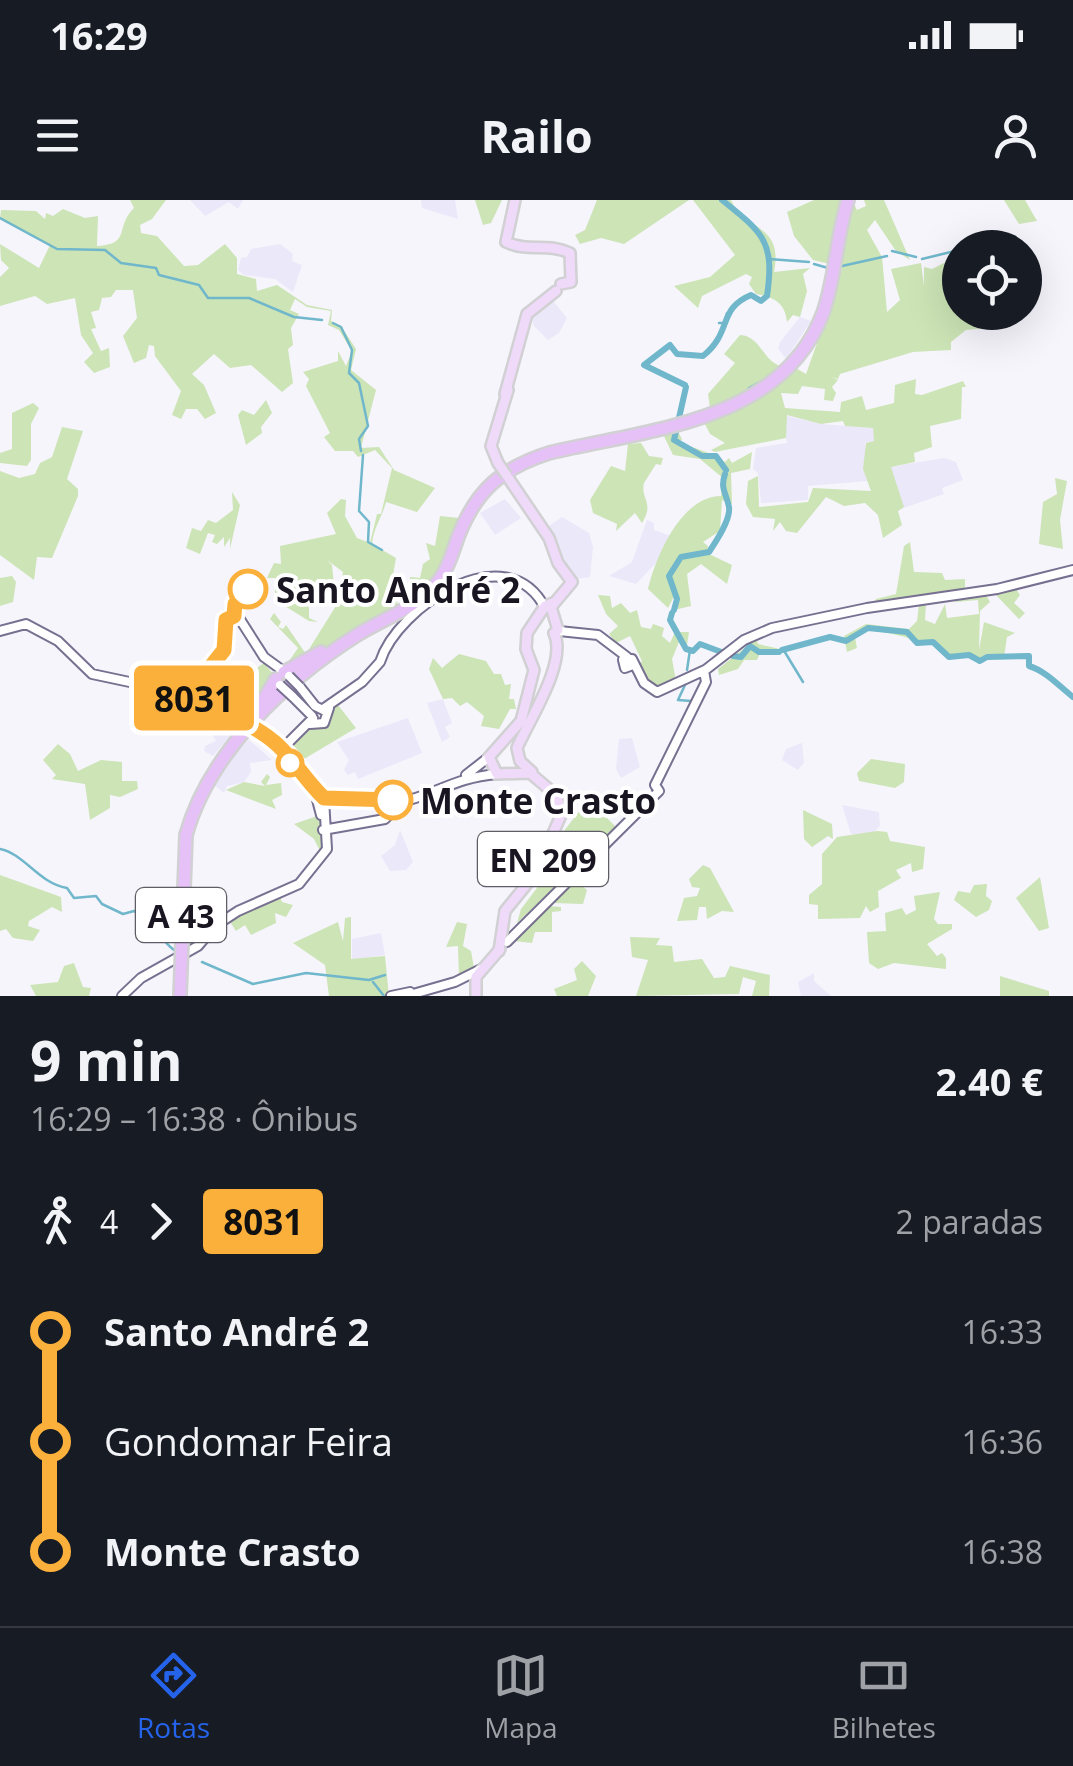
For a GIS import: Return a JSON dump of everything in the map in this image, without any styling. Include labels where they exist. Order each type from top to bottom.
[{"type":"highway","name":"A 43","points":[[647,420],[659,428],[705,414],[749,395],[793,359],[814,326],[828,288],[846,200]]},
{"type":"highway","name":"A 43","points":[[178,996],[185,835],[205,784],[250,726],[333,648],[436,584],[473,501],[504,467],[550,449],[705,414]]},
{"type":"highway","name":"A 43","points":[[473,501],[506,470],[537,457],[627,432]]},
{"type":"highway","points":[[250,726],[281,676],[333,648]]},
{"type":"highway","points":[[250,726],[287,700],[300,696],[307,680],[333,648]]},
{"type":"main road","points":[[466,776],[520,722],[530,696],[532,658],[526,650],[527,633],[569,582],[549,538],[492,452],[522,333],[530,314],[565,281],[573,258],[568,252],[546,244],[528,250],[506,242],[516,200]]},
{"type":"main road","points":[[558,633],[598,638],[657,692],[709,674],[759,632],[1002,588],[1073,571]]},
{"type":"main road","points":[[282,747],[378,661],[408,618],[463,580],[498,574],[524,582],[548,609],[558,633],[553,664],[542,699],[518,744],[519,767],[497,774],[466,776],[398,802],[321,798]]},
{"type":"main road","points":[[234,616],[300,696],[313,720]]},
{"type":"main road","points":[[0,631],[26,624],[51,636],[92,674],[190,696],[250,726],[282,747],[321,798],[326,850],[299,884],[238,910],[215,926],[198,946],[140,978],[122,996]]},
{"type":"main road","points":[[503,942],[658,787],[709,674]]},
{"type":"main road","points":[[530,696],[538,693],[542,699]]},
{"type":"main road","points":[[300,696],[325,710]]},
{"type":"main road","points":[[489,757],[497,774]]},
{"type":"main road","name":"EN 209","points":[[478,971],[503,942],[505,911],[535,874],[561,816],[559,799],[538,778],[519,767]]},
{"type":"main road","points":[[324,830],[385,819],[398,802]]},
{"type":"main road","points":[[399,996],[478,971],[476,996]]},
{"type":"shaded area","points":[[190,200],[243,200],[238,209],[229,202],[205,216]]},
{"type":"shaded area","points":[[421,200],[455,200],[458,219],[422,208]]},
{"type":"shaded area","points":[[280,244],[293,254],[292,261],[302,265],[293,292],[275,279],[244,275],[238,270],[241,258],[247,257],[251,249]]},
{"type":"shaded area","points":[[550,297],[567,318],[559,333],[548,340],[534,326],[531,315]]},
{"type":"shaded area","points":[[800,317],[811,321],[786,359],[778,348],[780,342]]},
{"type":"shaded area","points":[[788,416],[821,424],[873,428],[875,441],[865,443],[867,465],[890,467],[944,458],[956,462],[963,480],[942,488],[944,494],[878,517],[868,481],[808,486],[808,500],[761,503],[758,473],[753,469],[756,448],[787,443],[783,419]]},
{"type":"shaded area","points":[[505,499],[521,518],[495,535],[480,513]]},
{"type":"shaded area","points":[[562,517],[589,533],[593,547],[590,577],[570,580],[546,528]]},
{"type":"shaded area","points":[[647,520],[654,523],[654,530],[671,536],[659,560],[636,584],[609,576],[632,562]]},
{"type":"shaded area","points":[[443,699],[452,723],[445,727],[450,737],[442,742],[427,703]]},
{"type":"shaded area","points":[[210,708],[216,712],[219,724],[235,730],[213,756],[204,751],[205,746],[216,741],[205,721]]},
{"type":"shaded area","points":[[408,718],[422,753],[358,779],[355,772],[348,775],[344,770],[349,760],[337,742]]},
{"type":"shaded area","points":[[632,738],[640,767],[621,778],[616,769],[619,739]]},
{"type":"shaded area","points":[[249,740],[272,760],[250,763],[251,772],[244,782],[227,786],[224,793],[214,785],[231,756]]},
{"type":"shaded area","points":[[802,743],[804,763],[798,770],[782,760],[786,749]]},
{"type":"shaded area","points":[[842,805],[879,812],[880,826],[872,834],[851,834]]},
{"type":"shaded area","points":[[400,830],[413,862],[406,870],[390,871],[381,856],[395,845]]},
{"type":"shaded area","points":[[381,933],[385,955],[352,960],[352,939]]},
{"type":"shaded area","points":[[814,973],[814,981],[831,996],[801,996],[798,982]]},
{"type":"green space","points":[[130,200],[166,200],[152,219],[140,225],[141,233],[157,236],[184,266],[198,265],[225,244],[237,258],[237,274],[256,279],[257,291],[277,285],[307,305],[332,310],[331,321],[341,326],[356,349],[351,370],[376,390],[361,448],[379,447],[394,470],[435,488],[417,512],[386,502],[374,532],[372,544],[396,558],[390,593],[398,604],[315,654],[310,649],[301,661],[288,668],[278,669],[265,656],[279,665],[287,664],[298,648],[270,619],[274,613],[281,622],[278,627],[283,629],[286,625],[306,654],[339,601],[343,572],[327,560],[332,565],[335,595],[309,597],[309,618],[318,622],[309,621],[275,600],[275,578],[267,578],[274,563],[281,564],[280,546],[336,534],[327,513],[341,499],[346,500],[345,516],[357,538],[370,543],[392,468],[375,450],[358,457],[353,451],[335,451],[324,437],[330,433],[303,372],[338,361],[338,351],[346,366],[352,351],[339,330],[328,325],[331,311],[307,307],[295,299],[290,310],[299,314],[291,328],[293,345],[288,349],[293,383],[282,392],[251,365],[230,368],[214,354],[192,374],[204,385],[216,413],[205,419],[197,409],[186,409],[181,419],[172,415],[181,391],[155,356],[154,346],[149,345],[146,358],[134,363],[123,336],[137,318],[133,290],[116,290],[111,297],[102,298],[99,310],[91,312],[96,328],[91,329],[101,351],[109,348],[110,367],[94,373],[84,362],[93,353],[81,335],[75,298],[47,304],[35,296],[0,306],[0,277],[9,268],[1,260],[0,244],[39,268],[50,245],[0,219],[1,210],[36,211],[45,219],[46,213],[53,216],[63,209],[85,218],[98,216],[97,246],[119,238],[134,208]]},
{"type":"green space","points":[[475,200],[502,200],[491,223],[483,225]]},
{"type":"green space","points":[[597,200],[689,200],[624,244],[601,238],[580,244],[575,235],[585,230]]},
{"type":"green space","points":[[693,200],[731,200],[773,244],[774,272],[810,268],[803,274],[807,291],[800,317],[793,315],[787,322],[781,305],[756,294],[749,284],[752,277],[746,274],[702,296],[698,308],[674,286],[710,277],[735,255]]},
{"type":"green space","points":[[814,200],[842,200],[835,234],[845,238],[853,202],[857,210],[866,206],[864,200],[884,200],[910,260],[896,251],[875,220],[867,230],[882,257],[887,312],[900,300],[891,269],[921,263],[924,286],[924,267],[932,269],[942,264],[942,330],[966,330],[951,342],[951,350],[913,352],[840,374],[838,379],[832,377],[838,380],[832,387],[836,393],[833,401],[824,400],[825,389],[802,386],[798,394],[781,393],[785,408],[840,412],[841,402],[862,396],[866,410],[894,403],[895,385],[916,379],[915,394],[922,395],[963,381],[966,387],[962,387],[961,419],[930,426],[932,447],[914,453],[915,462],[891,467],[904,507],[898,511],[902,525],[883,538],[878,515],[865,503],[844,506],[826,497],[797,533],[786,531],[780,522],[773,531],[775,519],[753,517],[746,504],[748,481],[758,476],[759,507],[808,502],[813,488],[871,491],[863,469],[866,443],[874,441],[873,428],[845,426],[843,421],[821,424],[787,415],[786,438],[711,450],[725,443],[710,434],[703,420],[794,367],[806,374],[836,290],[838,266],[813,260],[794,236],[787,212]]},
{"type":"green space","points":[[1004,200],[1025,200],[1037,221],[1019,224]]},
{"type":"green space","points":[[740,335],[753,340],[770,360],[781,366],[761,386],[710,408],[708,394],[735,363],[724,354]]},
{"type":"green space","points":[[266,400],[272,413],[261,427],[262,433],[246,445],[238,415],[242,410],[254,415]]},
{"type":"green space","points":[[33,403],[39,408],[31,424],[31,460],[27,466],[0,463],[0,453],[12,449],[12,413]]},
{"type":"green space","points":[[62,427],[83,431],[67,479],[78,489],[78,496],[52,558],[37,557],[34,580],[0,555],[0,471],[19,478],[35,474],[40,463],[52,457]]},
{"type":"green space","points":[[676,428],[682,439],[679,443],[725,462],[729,458],[732,463],[752,452],[750,469],[731,473],[732,504],[722,500],[720,531],[703,542],[708,546],[707,553],[732,565],[727,584],[701,564],[687,574],[691,606],[674,610],[677,591],[668,608],[648,589],[657,560],[683,516],[707,499],[721,496],[724,479],[700,459],[673,455],[662,432]]},
{"type":"green space","points":[[641,443],[649,456],[663,458],[644,483],[647,510],[642,523],[635,513],[616,531],[617,524],[593,513],[590,500],[611,466],[625,471],[628,444]]},
{"type":"green space","points":[[1055,478],[1067,481],[1060,520],[1063,549],[1039,544],[1043,502],[1057,494]]},
{"type":"green space","points":[[232,492],[240,505],[230,549],[230,538],[224,547],[224,537],[217,544],[212,542],[215,535],[208,533],[200,554],[186,548],[192,528],[201,531],[208,520],[216,523],[233,510]]},
{"type":"green space","points":[[440,516],[459,518],[438,571],[417,593],[411,592],[410,577],[420,578],[423,564],[430,559],[426,543],[435,546]]},
{"type":"green space","points":[[910,542],[914,572],[942,573],[945,580],[965,579],[965,591],[871,607],[876,599],[896,594],[904,546]]},
{"type":"green space","points":[[12,576],[16,582],[13,602],[0,606],[0,578]]},
{"type":"green space","points":[[1016,589],[1020,595],[1014,603],[1025,613],[1019,619],[995,594]]},
{"type":"green space","points":[[598,595],[610,596],[612,608],[621,603],[630,613],[637,610],[641,627],[651,629],[653,624],[664,628],[662,636],[670,643],[675,632],[689,632],[687,645],[679,642],[672,659],[676,681],[660,689],[650,685],[637,666],[642,661],[630,636],[616,643],[609,634],[618,626],[606,614]]},
{"type":"green space","points":[[986,595],[990,602],[980,611],[979,650],[984,622],[1015,633],[1007,637],[1004,657],[994,656],[978,664],[973,655],[948,656],[933,641],[924,644],[869,629],[855,638],[857,648],[847,652],[844,636],[866,624],[909,629],[917,621],[919,605],[926,604],[925,620],[935,624],[945,604],[947,618],[979,614],[978,600],[955,599]]},
{"type":"green space","points":[[756,639],[758,644],[780,649],[780,654],[760,653],[757,660],[744,660],[738,669],[719,675],[718,669]]},
{"type":"green space","points":[[459,654],[486,661],[494,674],[501,674],[505,685],[511,684],[509,699],[514,699],[516,709],[510,709],[499,729],[481,726],[484,716],[467,702],[460,706],[452,698],[443,699],[429,669],[433,658],[442,668]]},
{"type":"green space","points":[[264,663],[274,675],[252,714],[237,681]]},
{"type":"green space","points":[[338,705],[356,728],[294,765],[286,753],[288,746]]},
{"type":"green space","points":[[58,744],[70,754],[78,771],[101,760],[122,762],[122,781],[137,781],[138,789],[120,797],[110,795],[110,808],[90,820],[85,784],[52,779],[56,775],[43,760]]},
{"type":"green space","points":[[871,759],[905,764],[904,782],[895,788],[859,781],[857,773]]},
{"type":"green space","points":[[267,774],[270,777],[266,785],[281,783],[282,795],[272,800],[276,809],[226,790],[244,782],[265,786],[261,782]]},
{"type":"green space","points":[[595,806],[617,828],[517,923],[521,909],[537,888],[535,876],[550,850],[561,848],[563,832],[581,809]]},
{"type":"green space","points":[[803,810],[832,824],[833,839],[828,836],[812,847],[804,839]]},
{"type":"green space","points":[[320,815],[324,849],[321,853],[314,839],[294,824]]},
{"type":"green space","points":[[887,832],[890,841],[925,847],[923,869],[912,872],[911,863],[896,870],[901,878],[878,891],[879,907],[870,912],[866,906],[860,918],[818,919],[818,905],[809,904],[809,895],[822,884],[822,854],[837,837]]},
{"type":"green space","points":[[588,865],[593,869],[589,881],[581,885],[587,890],[583,904],[553,903]]},
{"type":"green space","points":[[703,865],[710,868],[734,912],[722,911],[707,919],[706,907],[699,907],[697,920],[677,921],[684,898],[697,896],[700,888],[692,887],[689,879]]},
{"type":"green space","points":[[0,875],[61,897],[62,912],[52,907],[29,921],[28,926],[40,930],[33,941],[13,938],[6,929],[0,931]]},
{"type":"green space","points":[[1040,877],[1049,928],[1039,931],[1016,898]]},
{"type":"green space","points":[[987,884],[986,896],[992,901],[989,910],[976,917],[954,900],[958,891],[970,893],[974,885]]},
{"type":"green space","points":[[278,891],[282,902],[293,905],[286,917],[275,913],[276,923],[251,935],[245,925],[236,931],[226,916]]},
{"type":"green space","points":[[940,892],[934,919],[938,924],[952,924],[952,929],[927,944],[937,956],[942,953],[946,958],[946,969],[894,963],[878,969],[869,963],[867,932],[886,931],[885,913],[902,908],[906,915],[916,910],[914,896]]},
{"type":"green space","points":[[548,906],[561,907],[561,911],[552,912],[552,932],[535,932],[532,943],[514,941]]},
{"type":"green space","points":[[351,917],[351,959],[385,956],[389,996],[329,996],[325,965],[293,943],[338,922],[343,941],[345,918]]},
{"type":"green space","points":[[457,922],[467,924],[463,946],[471,951],[474,968],[459,977],[458,946],[446,947]]},
{"type":"green space","points":[[630,937],[660,938],[656,945],[672,946],[674,962],[702,959],[714,978],[725,977],[730,966],[770,975],[769,996],[752,996],[756,981],[743,977],[739,994],[636,996],[648,960],[632,957]]},
{"type":"green space","points":[[582,961],[596,976],[588,996],[557,996],[554,989],[577,980],[574,969]]},
{"type":"green space","points":[[74,963],[83,987],[91,988],[89,996],[36,996],[30,985],[58,982],[64,966]]},
{"type":"green space","points":[[1000,976],[1049,991],[1049,996],[1000,996]]},
{"type":"waterway","points":[[685,385],[644,365],[670,345],[677,354],[703,356],[718,338],[733,307],[751,295],[761,301],[767,296],[769,262],[763,240],[722,200]]},
{"type":"waterway","points":[[0,218],[57,249],[105,250],[121,263],[156,268],[159,275],[199,285],[208,298],[249,298],[294,317],[322,320]]},
{"type":"waterway","points":[[892,251],[916,257]]},
{"type":"waterway","points":[[922,259],[942,254]]},
{"type":"waterway","points":[[842,266],[887,256]]},
{"type":"waterway","points":[[769,259],[809,262]]},
{"type":"waterway","points":[[814,264],[828,268]]},
{"type":"waterway","points":[[719,323],[724,323],[727,313]]},
{"type":"waterway","points":[[333,323],[341,327],[352,350],[349,373],[359,383],[368,426],[359,439],[361,451]]},
{"type":"waterway","points":[[749,388],[771,376]]},
{"type":"waterway","points":[[686,387],[674,440],[702,456],[716,456],[726,470]]},
{"type":"waterway","points":[[363,455],[359,511],[369,522],[368,542],[382,550]]},
{"type":"waterway","points":[[674,610],[677,599],[669,576],[681,557],[709,552],[728,518],[725,474]]},
{"type":"waterway","points":[[672,613],[670,620],[686,649],[693,651],[700,644],[724,653]]},
{"type":"waterway","points":[[782,650],[830,637],[846,641],[868,628],[907,632],[917,643],[933,642],[949,657],[969,655],[980,661],[987,657],[1029,656],[1029,666],[1047,675],[1073,697]]},
{"type":"waterway","points":[[733,656],[741,657],[750,646],[759,652],[779,652]]},
{"type":"waterway","points":[[783,649],[803,682]]},
{"type":"waterway","points":[[687,670],[690,650]]},
{"type":"waterway","points":[[685,685],[678,700],[691,701]]},
{"type":"waterway","points":[[0,849],[67,888],[74,898],[96,896],[102,904],[123,914],[134,911],[141,915],[174,950]]},
{"type":"waterway","points":[[202,962],[253,984],[306,973],[369,980],[385,975]]},
{"type":"waterway","points":[[373,982],[384,996]]},
{"type":"bus line","name":"8031","points":[[248,589],[235,604],[234,616],[226,620],[224,650],[200,680],[194,698],[282,747],[292,766],[310,778],[328,801],[393,800]]},
{"type":"place","name":"Santo André 2","points":[[248,589]]},
{"type":"place","name":"Monte Crasto","points":[[393,800]]}]
